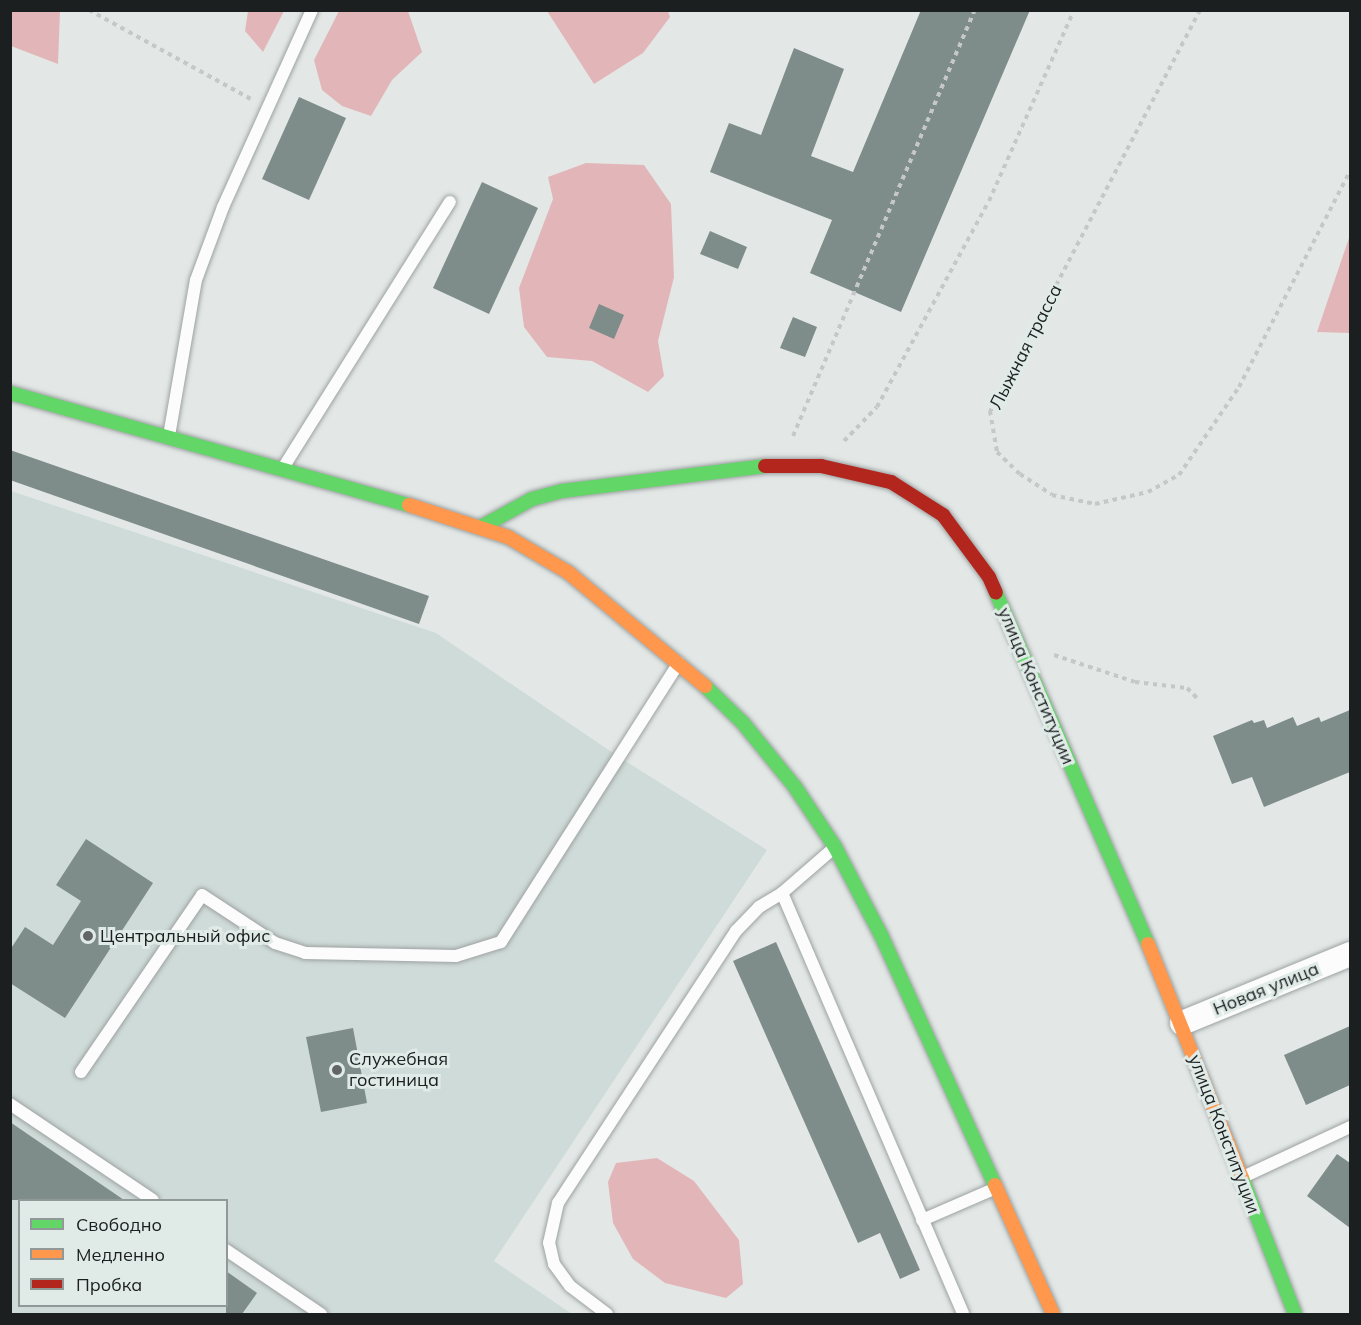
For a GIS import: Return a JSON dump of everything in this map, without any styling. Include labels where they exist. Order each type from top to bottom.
[{"type":"street","points":[[10,393],[168,440],[481,527],[507,537],[568,573],[680,662],[743,723],[795,787],[835,847],[881,935],[1053,1314]]},
{"type":"street","name":"улица Конституции","points":[[481,527],[532,499],[562,491],[781,464],[821,466],[891,482],[943,515],[989,577],[1182,1023],[1240,1178],[1295,1314]]},
{"type":"street","name":"Новая улица","points":[[1182,1023],[1350,954]]},
{"type":"lane","points":[[168,440],[196,280],[223,207],[312,10]]},
{"type":"lane","points":[[281,472],[450,201]]},
{"type":"lane","points":[[81,1072],[202,895],[274,943],[305,953],[456,956],[501,942],[680,662]]},
{"type":"lane","points":[[607,1314],[570,1286],[554,1264],[549,1243],[558,1203],[736,931],[759,907],[782,893],[835,847]]},
{"type":"lane","points":[[782,893],[963,1314]]},
{"type":"lane","points":[[10,1104],[152,1199]]},
{"type":"lane","points":[[1240,1178],[1350,1127]]},
{"type":"lane","points":[[922,1220],[996,1188]]},
{"type":"lane","points":[[228,1251],[321,1314]]},
{"type":"path","points":[[89,10],[268,108]]},
{"type":"path","points":[[781,464],[975,10]]},
{"type":"path","points":[[821,466],[877,407],[989,201],[1074,10]]},
{"type":"path","name":"Лыжная трасса","points":[[1200,10],[990,411],[997,452],[1020,474],[1052,495],[1095,504],[1148,492],[1179,475],[1239,387],[1350,171]]},
{"type":"path","points":[[1021,651],[1058,655],[1089,669],[1135,681],[1187,688],[1199,700]]},
{"type":"shaded area","points":[[10,11],[60,11],[58,64],[11,46]]},
{"type":"shaded area","points":[[248,11],[284,11],[263,52],[245,31]]},
{"type":"shaded area","points":[[339,11],[408,11],[422,52],[392,80],[371,116],[342,106],[322,90],[314,60]]},
{"type":"shaded area","points":[[547,11],[668,11],[670,17],[643,53],[594,84]]},
{"type":"shaded area","points":[[586,163],[644,165],[671,204],[674,277],[658,341],[664,376],[648,392],[592,361],[547,357],[524,327],[519,288],[553,199],[548,177]]},
{"type":"shaded area","points":[[1350,235],[1350,333],[1317,332]]},
{"type":"shaded area","points":[[11,491],[436,633],[619,757],[767,850],[494,1261],[572,1314],[11,1314]]},
{"type":"shaded area","points":[[657,1158],[694,1181],[739,1240],[743,1284],[726,1298],[665,1283],[633,1259],[613,1223],[608,1182],[616,1163]]},
{"type":"building","points":[[921,10],[1030,10],[901,312],[810,273],[832,220],[710,172],[729,123],[761,135],[794,48],[844,69],[811,156],[853,172]]},
{"type":"building","points":[[299,97],[346,118],[309,200],[262,179]]},
{"type":"building","points":[[482,182],[538,208],[489,314],[433,288]]},
{"type":"building","points":[[710,231],[747,247],[738,269],[700,254]]},
{"type":"building","points":[[599,304],[624,315],[614,339],[589,328]]},
{"type":"building","points":[[793,317],[817,327],[805,357],[780,348]]},
{"type":"building","points":[[10,450],[429,596],[419,624],[10,480]]},
{"type":"building","points":[[1350,710],[1350,772],[1264,807],[1252,777],[1232,784],[1213,736],[1252,720],[1254,723],[1264,720],[1267,728],[1293,717],[1297,726],[1319,717],[1321,722]]},
{"type":"building","name":"Центральный офис","points":[[86,839],[153,883],[65,1018],[10,983],[10,950],[25,927],[53,945],[81,901],[56,885]]},
{"type":"building","points":[[776,942],[920,1270],[900,1279],[880,1233],[858,1243],[733,961]]},
{"type":"building","points":[[1350,1026],[1350,1085],[1306,1105],[1284,1055]]},
{"type":"building","name":"Служебная гостиница","points":[[353,1028],[367,1103],[321,1112],[306,1037]]},
{"type":"building","points":[[10,1122],[123,1199],[18,1199],[10,1200]]},
{"type":"building","points":[[1337,1154],[1350,1163],[1350,1228],[1307,1196]]},
{"type":"building","points":[[228,1272],[257,1293],[242,1314],[226,1314]]},
{"type":"traffic: fast","points":[[10,393],[409,505]]},
{"type":"traffic: fast","points":[[481,527],[532,499],[562,491],[765,466]]},
{"type":"traffic: fast","points":[[996,593],[1148,944]]},
{"type":"traffic: fast","points":[[705,686],[743,723],[795,787],[835,847],[881,935],[995,1185]]},
{"type":"traffic: fast","points":[[1242,1178],[1295,1314]]},
{"type":"traffic: slow","points":[[409,505],[508,537],[569,573],[705,686]]},
{"type":"traffic: slow","points":[[1148,944],[1242,1178]]},
{"type":"traffic: slow","points":[[995,1185],[1053,1314]]},
{"type":"traffic: jam","points":[[765,466],[821,466],[891,482],[943,515],[989,577],[996,593]]},
{"type":"place","name":"Центральный офис","points":[[88,936]]},
{"type":"place","name":"Служебная гостиница","points":[[337,1070]]}]
